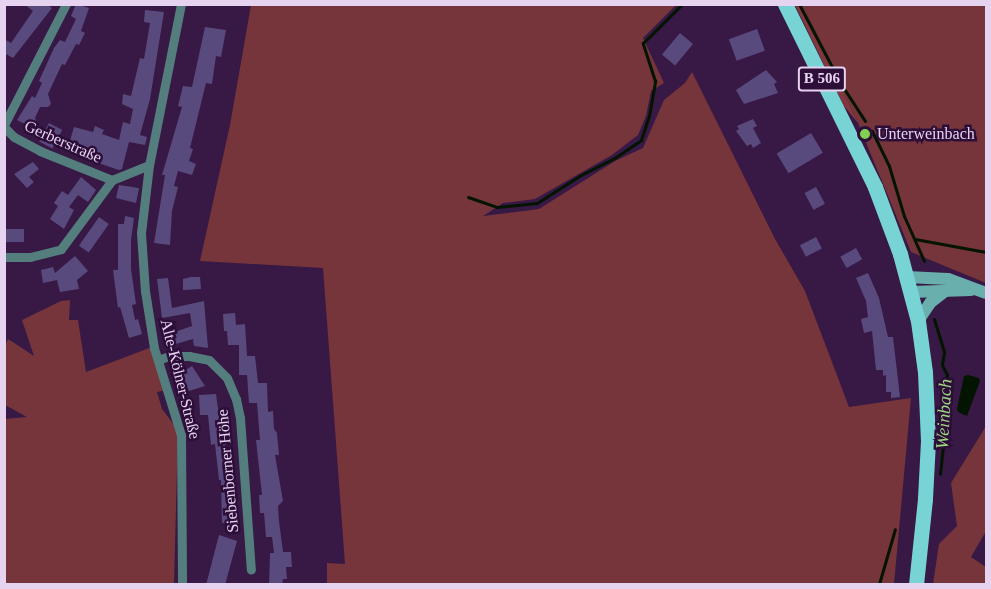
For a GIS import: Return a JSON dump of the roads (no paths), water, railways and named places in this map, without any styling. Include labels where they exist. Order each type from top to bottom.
[{"type":"main road","name":"B 506","points":[[785,4],[875,187],[909,284],[918,321],[925,372],[928,441],[926,499],[916,585]]},
{"type":"main road","points":[[909,284],[948,279],[981,291]]},
{"type":"main road","points":[[909,284],[946,290],[981,291]]},
{"type":"main road","points":[[918,321],[931,302],[946,290]]},
{"type":"street","points":[[4,126],[10,119],[66,4]]},
{"type":"street","name":"Alte-Kölner-Straße","points":[[181,4],[149,165],[141,232],[145,291],[158,360],[181,435],[182,585]]},
{"type":"street","name":"Gerberstraße","points":[[4,126],[14,137],[40,152],[112,180]]},
{"type":"street","points":[[4,257],[30,257],[61,249],[88,216],[112,180],[149,165]]},
{"type":"street","name":"Siebenborner Höhe","points":[[158,360],[169,356],[189,356],[209,360],[227,378],[236,399],[240,418],[251,570]]},
{"type":"waterway","points":[[468,197],[497,207],[537,203],[641,140],[649,116],[655,81],[643,43],[682,4]]},
{"type":"waterway","name":"Weinbach","points":[[799,4],[841,84],[865,121]]},
{"type":"waterway","name":"Weinbach","points":[[872,131],[889,166],[904,216],[924,261]]},
{"type":"waterway","points":[[915,239],[986,252]]},
{"type":"waterway","name":"Weinbach","points":[[934,319],[944,352],[942,365],[947,375],[942,392],[945,401],[943,407],[945,426],[940,474]]},
{"type":"waterway","name":"Weinbach","points":[[879,584],[895,529]]},
{"type":"place","name":"Unterweinbach","points":[[865,134]]}]
